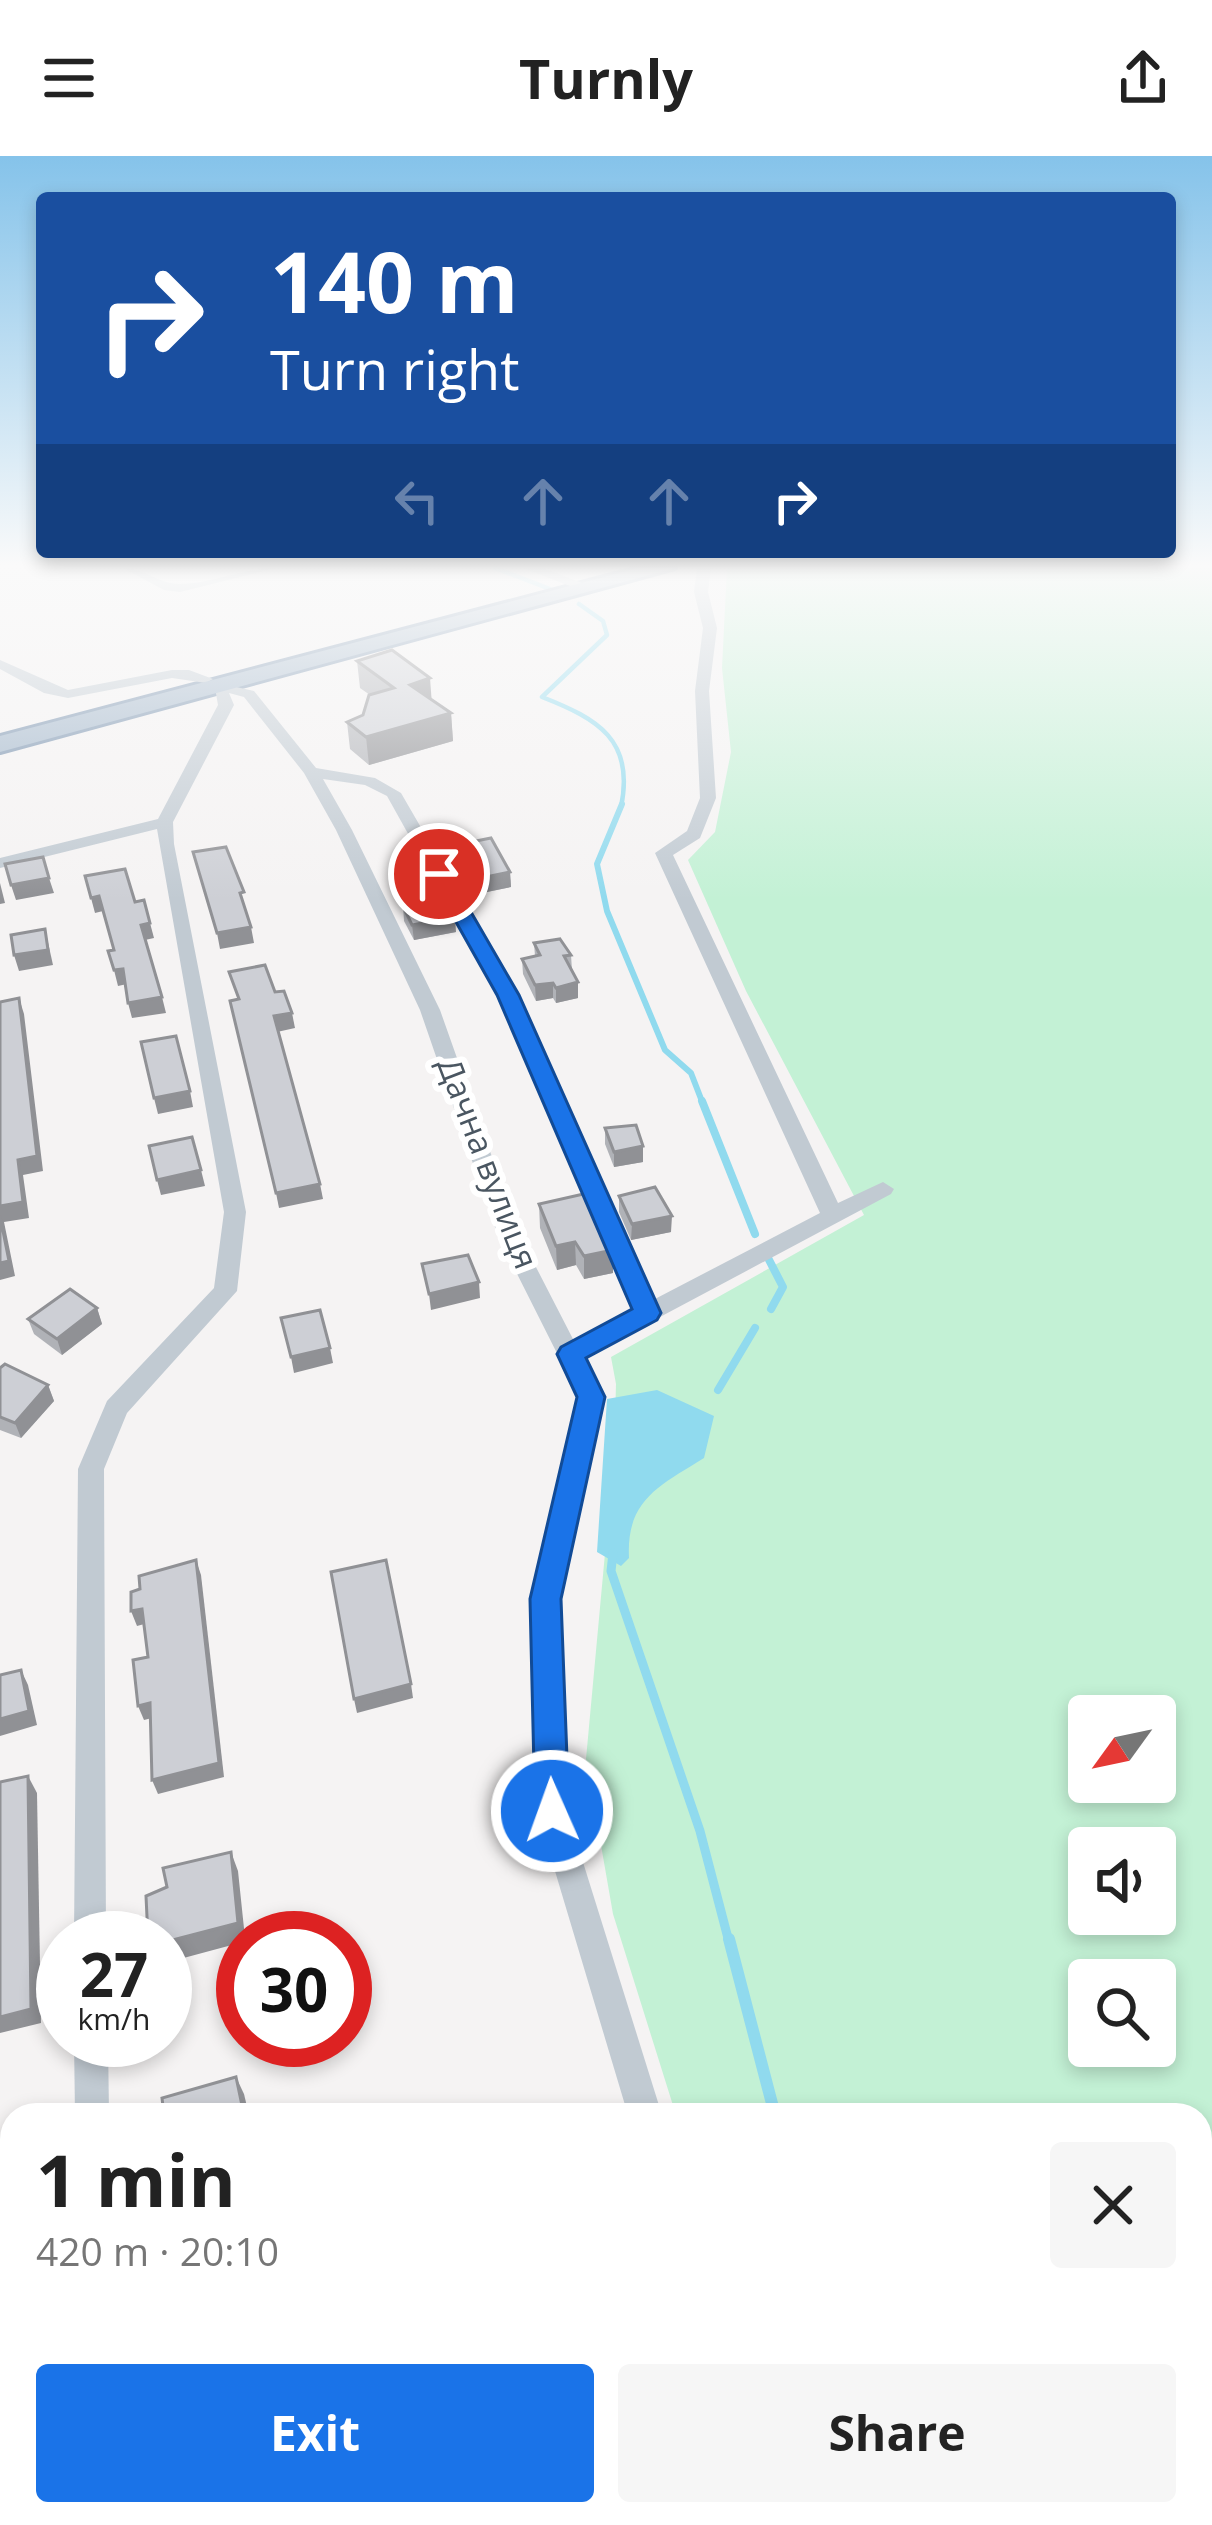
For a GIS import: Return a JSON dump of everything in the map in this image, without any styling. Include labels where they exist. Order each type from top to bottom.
[{"type":"highway","points":[[0,744],[225,679]]},
{"type":"street","points":[[26,679],[48,691],[67,694],[153,679]]},
{"type":"street","points":[[90,1911],[91,1469],[116,1408],[225,1292],[235,1211],[165,844],[165,822],[226,705],[213,682],[195,679]]},
{"type":"street","points":[[704,679],[709,798],[694,834],[664,853],[831,1213]]},
{"type":"street","name":"Дачна вулиця","points":[[213,682],[249,694],[311,772],[387,914],[430,1010],[509,1236],[591,1397],[545,1599],[552,1811],[641,2103]]},
{"type":"street","points":[[311,772],[368,781],[393,793],[508,995],[647,1313]]},
{"type":"street","points":[[0,863],[165,822]]},
{"type":"street","points":[[570,1354],[883,1189]]},
{"type":"street","points":[[91,2067],[92,2103]]},
{"type":"green space","points":[[723,679],[1212,679],[1212,2103],[672,2103],[613,1914],[586,1759],[614,1456],[616,1384],[611,1357],[864,1215],[746,991],[688,860],[715,832],[731,752]]},
{"type":"water","points":[[657,1390],[714,1416],[704,1458],[660,1487],[640,1508],[633,1522],[629,1558],[621,1566],[597,1552],[607,1399]]},
{"type":"building","points":[[381,679],[428,679],[410,685],[451,713],[366,737],[347,722],[363,715],[369,695],[394,688]]},
{"type":"building","points":[[491,838],[510,872],[481,878],[461,844]]},
{"type":"building","points":[[226,847],[244,892],[240,893],[251,927],[217,933],[193,852]]},
{"type":"building","points":[[43,857],[49,878],[11,885],[5,864]]},
{"type":"building","points":[[125,869],[135,902],[144,900],[150,923],[141,925],[162,997],[128,1003],[123,969],[114,970],[108,951],[114,950],[99,896],[91,898],[85,876]]},
{"type":"building","points":[[445,898],[455,917],[412,925],[403,906]]},
{"type":"building","points":[[45,929],[48,950],[14,955],[11,935]]},
{"type":"building","points":[[560,939],[571,955],[564,956],[578,982],[556,988],[553,983],[535,985],[522,959],[540,955],[534,943]]},
{"type":"building","points":[[265,965],[275,992],[284,991],[292,1013],[274,1016],[320,1184],[276,1193],[230,1001],[239,999],[229,972]]},
{"type":"building","points":[[19,998],[37,1156],[18,1160],[23,1202],[0,1206],[0,1002]]},
{"type":"building","points":[[176,1036],[190,1091],[154,1098],[141,1042]]},
{"type":"building","points":[[636,1125],[643,1146],[614,1152],[605,1128]]},
{"type":"building","points":[[192,1137],[201,1170],[157,1180],[149,1146]]},
{"type":"building","points":[[655,1187],[672,1216],[632,1224],[619,1196]]},
{"type":"building","points":[[588,1193],[613,1250],[584,1256],[575,1242],[556,1246],[539,1204]]},
{"type":"building","points":[[0,1216],[9,1261],[0,1263]]},
{"type":"building","points":[[468,1255],[479,1282],[429,1294],[422,1264]]},
{"type":"building","points":[[70,1289],[97,1308],[57,1339],[28,1319]]},
{"type":"building","points":[[320,1310],[330,1348],[291,1357],[281,1318]]},
{"type":"building","points":[[5,1364],[48,1385],[15,1423],[0,1417],[0,1368]]},
{"type":"building","points":[[196,1560],[219,1763],[152,1780],[150,1703],[138,1706],[133,1660],[148,1657],[142,1609],[131,1611],[131,1592],[140,1589],[139,1576]]},
{"type":"building","points":[[386,1560],[411,1684],[354,1699],[331,1572]]},
{"type":"building","points":[[21,1670],[29,1711],[0,1719],[0,1675]]},
{"type":"building","points":[[28,1776],[31,2009],[0,2017],[0,1782]]},
{"type":"building","points":[[231,1852],[237,1911],[216,1911],[216,1929],[192,1935],[192,1911],[147,1911],[146,1896],[167,1887],[163,1868]]},
{"type":"building","points":[[236,2077],[241,2103],[163,2103],[162,2098]]},
{"type":"waterway","points":[[561,679],[542,697],[580,714],[608,735],[622,765],[621,806]]},
{"type":"waterway","points":[[621,806],[597,864],[607,911],[665,1050],[691,1073],[703,1104]]},
{"type":"waterway","points":[[702,1101],[755,1234]]},
{"type":"waterway","points":[[766,1254],[783,1287],[771,1309]]},
{"type":"waterway","points":[[718,1390],[755,1328]]},
{"type":"waterway","points":[[613,1553],[611,1571],[700,1831],[729,1942]]},
{"type":"waterway","points":[[729,1939],[772,2103]]},
{"type":"route","points":[[439,874],[508,995],[647,1313],[570,1354],[591,1397],[545,1599],[552,1811]]}]
